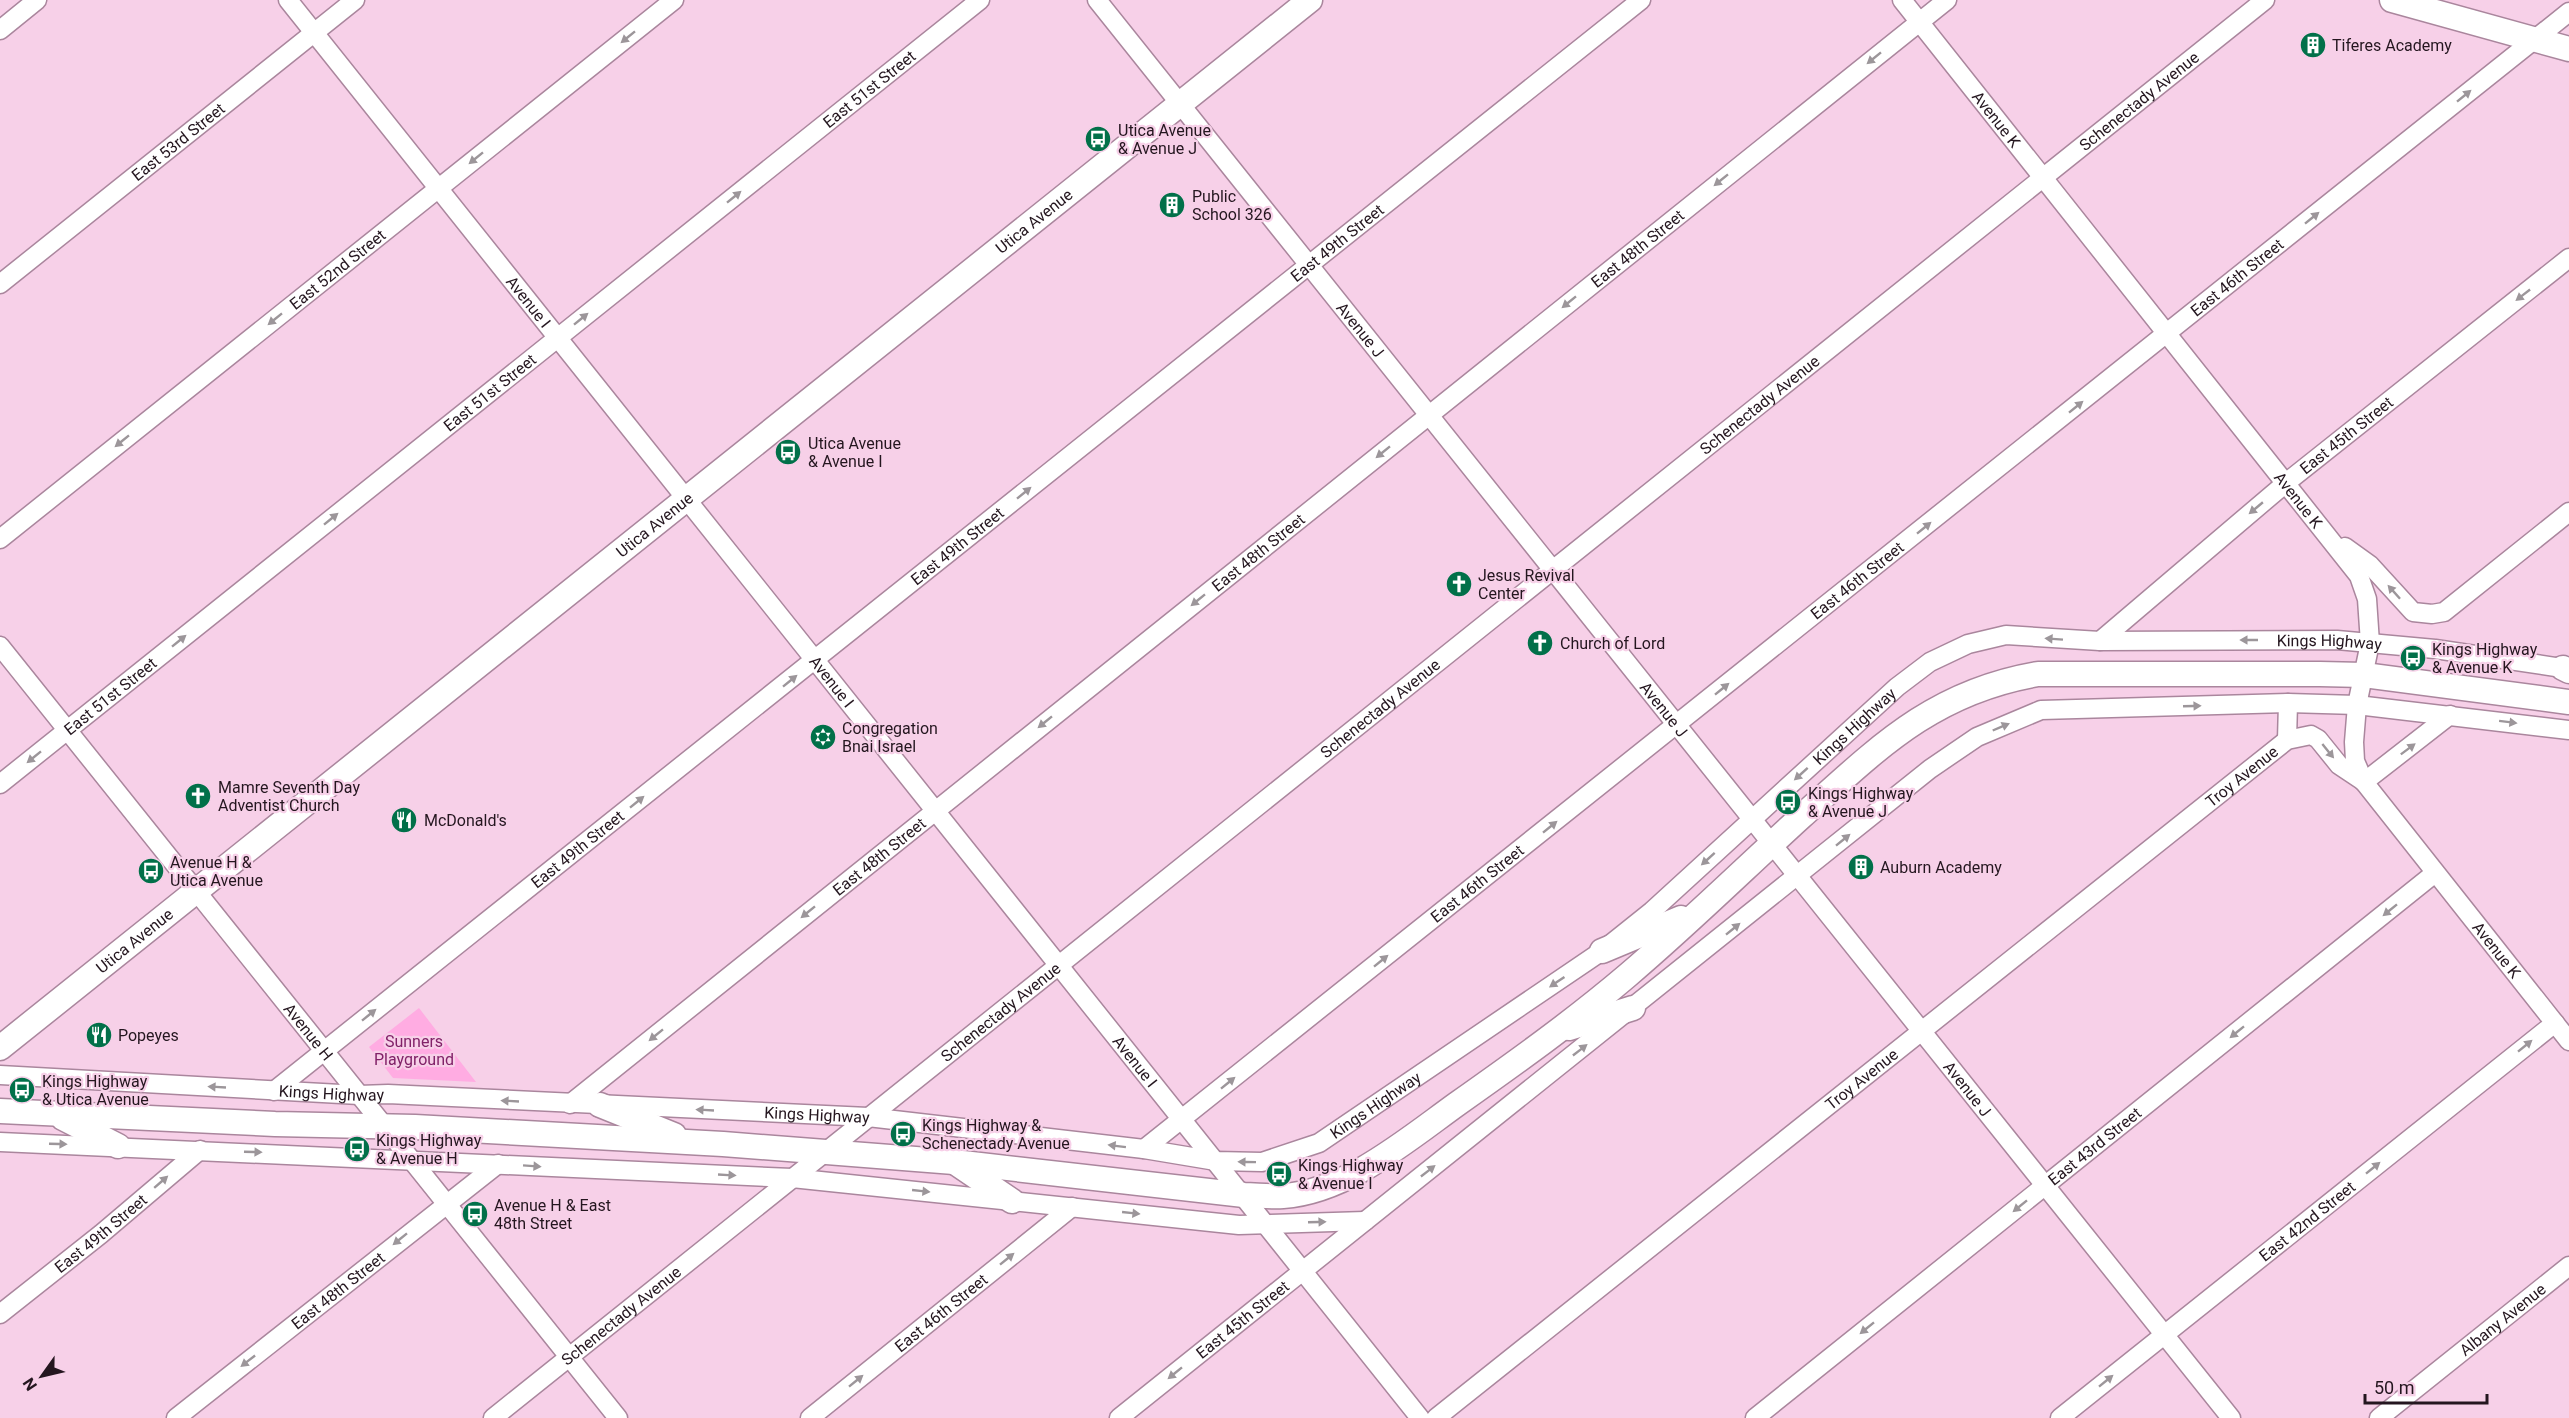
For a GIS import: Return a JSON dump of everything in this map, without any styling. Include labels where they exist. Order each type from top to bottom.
[{"type":"main road","name":"Utica Avenue","points":[[0,1048],[1310,0]]},
{"type":"main road","points":[[2392,0],[2569,49]]},
{"type":"main road","name":"Kings Highway","points":[[0,1110],[693,1142],[954,1162],[1244,1195],[1285,1196],[1339,1182],[1365,1168],[1553,1034],[1628,975],[1904,728],[1937,707],[1976,689],[2006,679],[2038,674],[2364,675],[2569,702]]},
{"type":"main road","points":[[1602,951],[1697,912]]},
{"type":"main road","points":[[1553,1034],[1633,1008]]},
{"type":"main road","points":[[600,1105],[693,1142]]},
{"type":"main road","points":[[56,1114],[118,1146]]},
{"type":"main road","points":[[954,1162],[1012,1201]]},
{"type":"street","points":[[0,30],[38,0]]},
{"type":"street","name":"Avenue I","points":[[288,0],[1420,1418]]},
{"type":"street","name":"East 53rd Street","points":[[0,284],[355,0]]},
{"type":"street","name":"East 52nd Street","points":[[0,539],[674,0]]},
{"type":"street","name":"East 51st Street","points":[[0,784],[980,0]]},
{"type":"street","name":"Avenue J","points":[[1097,0],[2231,1418]]},
{"type":"street","name":"East 49th Street","points":[[274,1091],[1641,0]]},
{"type":"street","name":"Avenue K","points":[[1902,0],[2330,536],[2359,576],[2367,599],[2370,643],[2357,705],[2355,761],[2364,782],[2569,1041]]},
{"type":"street","name":"East 48th Street","points":[[570,1104],[1947,0]]},
{"type":"street","name":"Schenectady Avenue","points":[[493,1418],[2265,0]]},
{"type":"street","name":"East 46th Street","points":[[1144,1149],[2569,12]]},
{"type":"street","name":"East 45th Street","points":[[2100,641],[2287,482],[2569,258]]},
{"type":"street","points":[[2330,536],[2370,565],[2413,612],[2432,614],[2444,612],[2569,512]]},
{"type":"street","name":"Kings Highway","points":[[0,1075],[274,1091],[388,1094],[868,1118],[1144,1149],[1216,1161],[1262,1162],[1319,1143],[1602,951],[1652,911],[1896,687],[1930,662],[1968,644],[2006,636],[2100,641],[2330,640],[2435,649],[2567,669]]},
{"type":"street","name":"Avenue H","points":[[0,646],[618,1418]]},
{"type":"street","points":[[2288,703],[2287,740],[2311,735],[2318,739],[2339,765],[2364,782],[2450,715]]},
{"type":"street","points":[[0,1142],[792,1178],[1268,1226],[1365,1221],[1798,877],[1930,769],[1968,743],[2041,710],[2288,703],[2357,705],[2569,730]]},
{"type":"street","name":"Troy Avenue","points":[[1436,1418],[2287,740]]},
{"type":"street","name":"East 43rd Street","points":[[1755,1418],[2435,873]]},
{"type":"street","name":"East 42nd Street","points":[[2060,1418],[2555,1023]]},
{"type":"street","name":"East 49th Street","points":[[0,1314],[101,1234],[200,1150]]},
{"type":"street","name":"East 48th Street","points":[[176,1418],[498,1164]]},
{"type":"street","name":"East 46th Street","points":[[810,1418],[1072,1207]]},
{"type":"street","name":"East 45th Street","points":[[1119,1418],[1365,1221]]},
{"type":"street","name":"Albany Avenue","points":[[2379,1418],[2569,1266]]},
{"type":"green space","name":"Sunners Playground","points":[[419,1008],[476,1082],[393,1078],[369,1047]]},
{"type":"place","name":"Tiferes Academy","points":[[2313,45]]},
{"type":"place","name":"Utica Avenue & Avenue J","points":[[1098,139]]},
{"type":"place","name":"Public School 326","points":[[1172,205]]},
{"type":"place","name":"Utica Avenue & Avenue I","points":[[788,452]]},
{"type":"place","name":"Jesus Revival Center","points":[[1459,584]]},
{"type":"place","name":"Church of Lord","points":[[1540,643]]},
{"type":"place","name":"Kings Highway & Avenue K","points":[[2413,658]]},
{"type":"place","name":"Congregation Bnai Israel","points":[[823,737]]},
{"type":"place","name":"Mamre Seventh Day Adventist Church","points":[[198,796]]},
{"type":"place","name":"Kings Highway & Avenue J","points":[[1788,802]]},
{"type":"place","name":"McDonald's","points":[[404,820]]},
{"type":"place","name":"Auburn Academy","points":[[1861,867]]},
{"type":"place","name":"Avenue H & Utica Avenue","points":[[151,871]]},
{"type":"place","name":"Popeyes","points":[[99,1035]]},
{"type":"place","name":"Kings Highway & Utica Avenue","points":[[22,1090]]},
{"type":"place","name":"Kings Highway & Schenectady Avenue","points":[[903,1134]]},
{"type":"place","name":"Kings Highway & Avenue H","points":[[357,1149]]},
{"type":"place","name":"Kings Highway & Avenue I","points":[[1279,1174]]},
{"type":"place","name":"Avenue H & East 48th Street","points":[[475,1214]]}]
